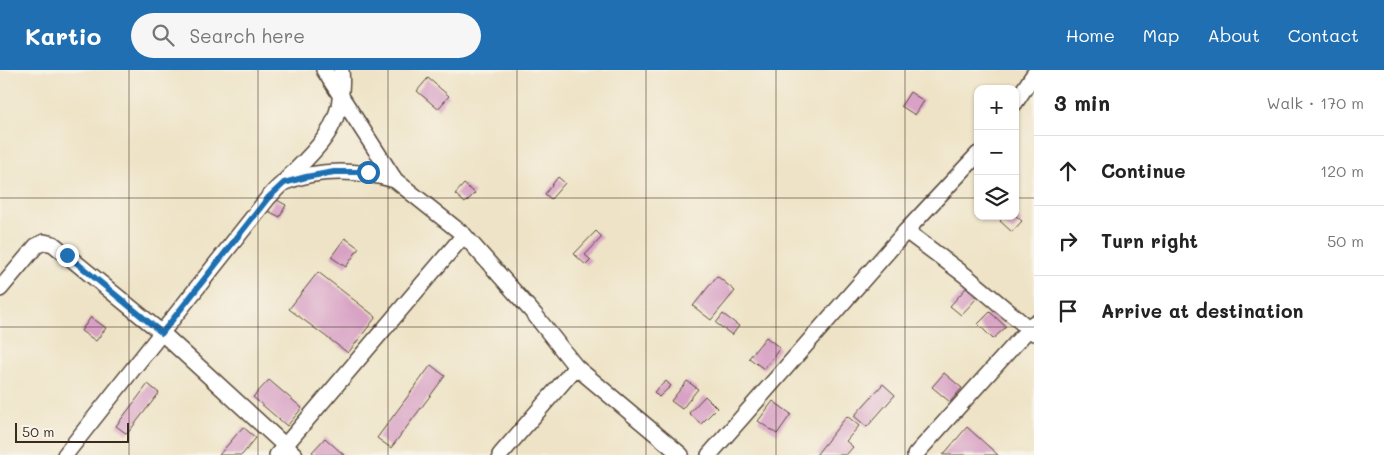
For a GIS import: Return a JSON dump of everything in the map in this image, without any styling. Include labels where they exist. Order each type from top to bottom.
[{"type":"street","points":[[324,70],[395,180],[464,234],[576,367],[681,455]]},
{"type":"street","points":[[65,455],[268,198],[330,132],[342,97],[341,70]]},
{"type":"street","points":[[1019,97],[1034,74]]},
{"type":"street","points":[[709,455],[906,231],[974,158]]},
{"type":"street","points":[[284,183],[334,172],[368,172],[395,180]]},
{"type":"street","points":[[906,231],[1032,328],[915,455]]},
{"type":"street","points":[[0,289],[36,246],[44,242],[53,244],[162,333],[286,452],[464,234]]},
{"type":"street","points":[[500,455],[576,367]]},
{"type":"building","points":[[428,78],[449,96],[438,109],[417,91]]},
{"type":"building","points":[[910,92],[924,101],[915,115],[901,106]]},
{"type":"building","points":[[558,177],[565,183],[551,199],[545,194]]},
{"type":"building","points":[[464,184],[475,193],[465,203],[455,194]]},
{"type":"building","points":[[275,199],[286,205],[280,217],[268,211]]},
{"type":"building","points":[[1019,218],[1022,221],[1012,232],[1000,221],[1019,220]]},
{"type":"building","points":[[596,231],[602,237],[585,255],[591,260],[586,265],[574,254]]},
{"type":"building","points":[[345,238],[359,248],[346,267],[331,257]]},
{"type":"building","points":[[318,272],[376,317],[348,353],[289,309]]},
{"type":"building","points":[[717,276],[735,291],[711,320],[693,306]]},
{"type":"building","points":[[966,288],[977,298],[961,315],[950,306]]},
{"type":"building","points":[[990,312],[1006,327],[993,339],[978,324]]},
{"type":"building","points":[[723,314],[739,326],[732,335],[716,323]]},
{"type":"building","points":[[91,317],[106,328],[96,341],[81,331]]},
{"type":"building","points":[[766,337],[780,348],[764,369],[749,358]]},
{"type":"building","points":[[431,365],[445,376],[391,448],[377,438]]},
{"type":"building","points":[[944,373],[962,388],[950,402],[932,387]]},
{"type":"building","points":[[269,380],[302,408],[287,426],[253,397]]},
{"type":"building","points":[[666,381],[671,386],[659,397],[654,392]]},
{"type":"building","points":[[687,381],[698,389],[682,409],[671,401]]},
{"type":"building","points":[[148,384],[159,393],[127,434],[116,426]]},
{"type":"building","points":[[883,384],[895,395],[867,427],[854,416]]},
{"type":"building","points":[[705,396],[717,408],[701,424],[689,413]]},
{"type":"building","points":[[773,401],[791,414],[777,434],[758,421]]},
{"type":"building","points":[[847,416],[859,426],[846,441],[853,447],[846,455],[816,455]]},
{"type":"building","points":[[243,427],[256,438],[242,455],[219,455]]},
{"type":"building","points":[[967,427],[998,455],[943,455]]},
{"type":"building","points":[[325,438],[344,455],[316,455],[312,452]]},
{"type":"route","points":[[67,255],[162,333],[268,198],[284,183],[334,172],[368,172]]}]
